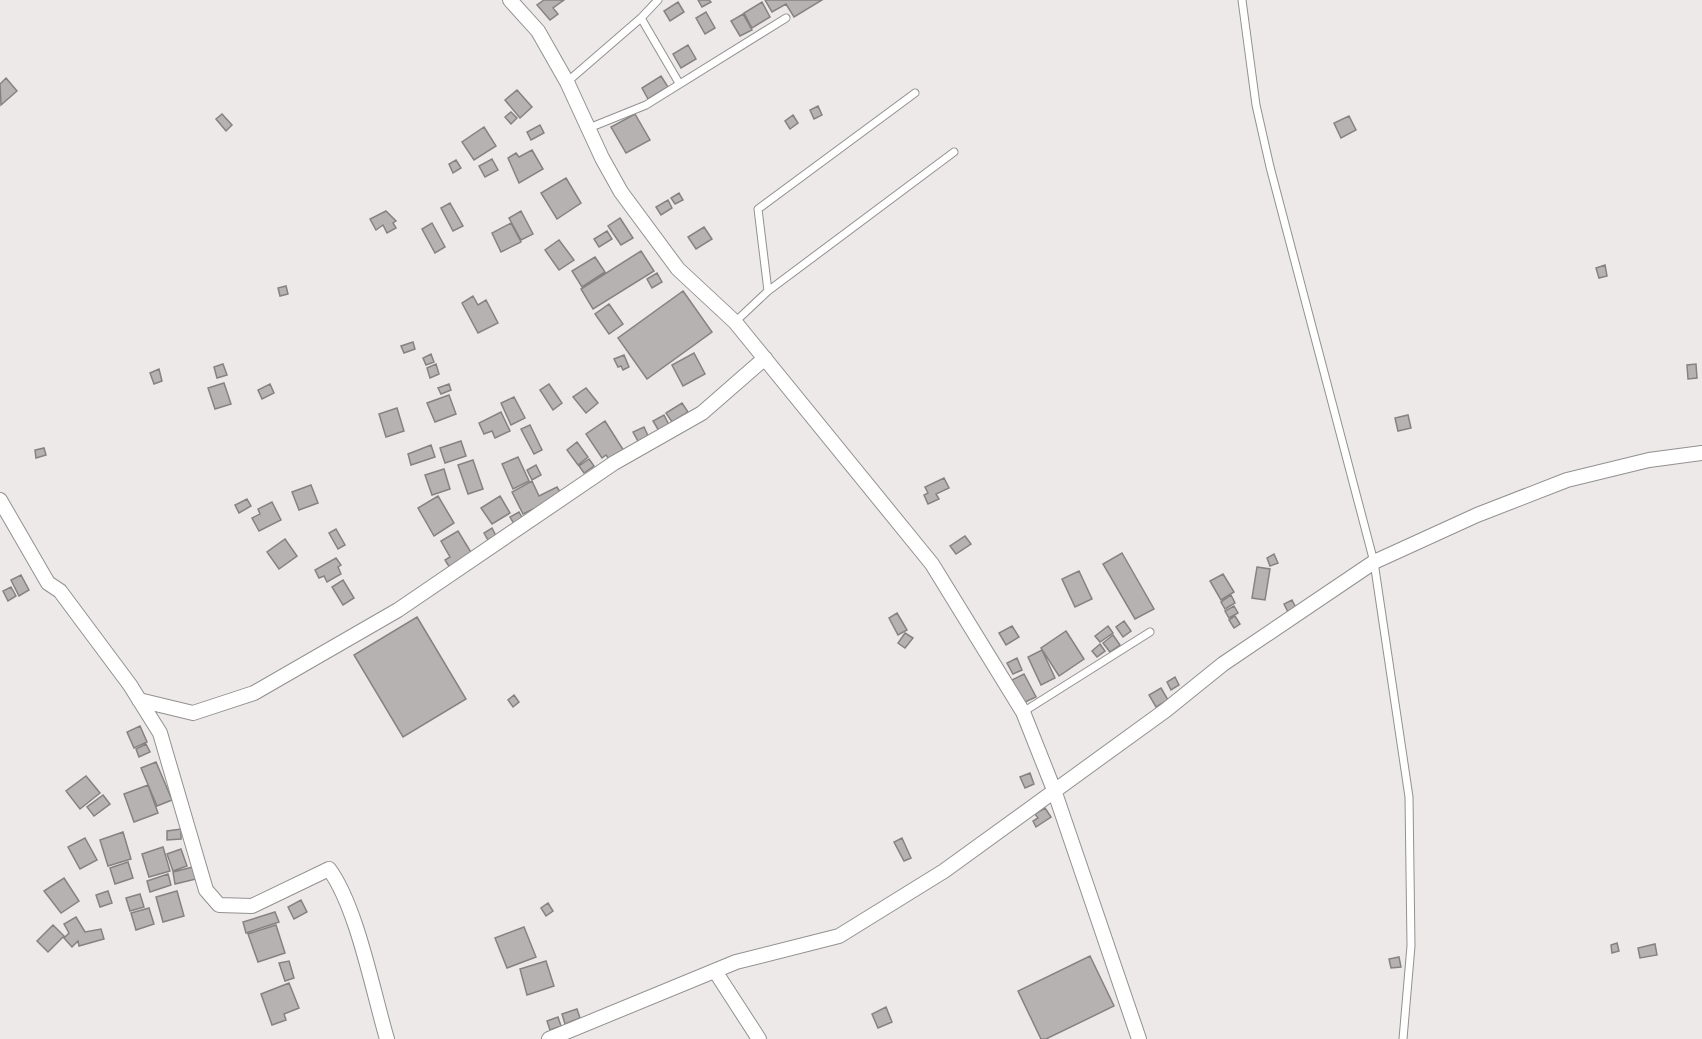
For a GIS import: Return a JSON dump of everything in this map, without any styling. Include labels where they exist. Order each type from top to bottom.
[{"type":"street","points":[[510,0],[538,31],[567,82],[621,192],[678,269],[735,322],[932,564],[1023,712],[1054,790],[1139,1039]]},
{"type":"street","points":[[139,700],[193,713],[254,693],[280,679],[428,592],[614,463],[702,413],[765,358]]},
{"type":"street","points":[[549,1039],[736,962],[839,936],[944,872],[1166,710],[1223,664],[1374,562],[1477,515],[1567,480],[1649,460],[1702,453]]},
{"type":"street","points":[[0,500],[48,583],[60,591],[139,700],[160,733],[206,890],[219,905],[252,906],[329,869],[337,879],[352,919],[387,1039]]},
{"type":"street","points":[[715,970],[759,1039]]},
{"type":"lane","points":[[567,82],[641,18],[658,0]]},
{"type":"lane","points":[[1242,0],[1256,105],[1270,167],[1374,562],[1409,797],[1411,946],[1402,1039]]},
{"type":"lane","points":[[641,18],[679,83]]},
{"type":"lane","points":[[589,128],[645,105],[786,18]]},
{"type":"lane","points":[[768,291],[758,209],[915,93]]},
{"type":"lane","points":[[735,322],[768,291],[954,152]]},
{"type":"lane","points":[[1023,712],[1150,632]]},
{"type":"building","points":[[544,0],[564,0],[553,8],[558,14],[550,20],[537,5]]},
{"type":"building","points":[[698,0],[709,0],[711,2],[702,7]]},
{"type":"building","points":[[765,0],[822,0],[794,17],[786,4],[772,12]]},
{"type":"building","points":[[678,2],[684,12],[670,21],[664,11]]},
{"type":"building","points":[[762,2],[770,17],[752,28],[744,13]]},
{"type":"building","points":[[706,12],[715,28],[705,34],[696,18]]},
{"type":"building","points":[[743,14],[752,30],[740,36],[731,21]]},
{"type":"building","points":[[688,45],[696,59],[681,68],[673,54]]},
{"type":"building","points":[[661,76],[668,87],[648,99],[642,88]]},
{"type":"building","points":[[6,78],[17,91],[1,105],[0,84]]},
{"type":"building","points":[[517,90],[532,107],[520,118],[505,100]]},
{"type":"building","points":[[818,106],[822,115],[814,119],[810,110]]},
{"type":"building","points":[[511,112],[517,118],[511,124],[505,117]]},
{"type":"building","points":[[222,114],[232,125],[226,131],[216,119]]},
{"type":"building","points":[[635,114],[650,140],[626,153],[611,127]]},
{"type":"building","points":[[793,115],[798,123],[790,129],[785,121]]},
{"type":"building","points":[[1349,116],[1356,130],[1341,138],[1334,123]]},
{"type":"building","points":[[540,125],[544,133],[531,140],[527,132]]},
{"type":"building","points":[[484,127],[496,146],[474,160],[462,142]]},
{"type":"building","points":[[532,150],[543,169],[519,183],[508,158],[516,153],[519,157]]},
{"type":"building","points":[[492,159],[498,170],[485,177],[479,166]]},
{"type":"building","points":[[456,160],[461,168],[453,173],[449,164]]},
{"type":"building","points":[[566,178],[581,203],[557,219],[541,193]]},
{"type":"building","points":[[679,193],[683,200],[675,204],[671,198]]},
{"type":"building","points":[[668,200],[672,208],[661,215],[656,207]]},
{"type":"building","points":[[450,203],[463,226],[453,231],[441,208]]},
{"type":"building","points":[[386,211],[396,221],[393,223],[396,228],[387,233],[383,225],[376,230],[370,219]]},
{"type":"building","points":[[521,211],[533,234],[521,240],[509,218]]},
{"type":"building","points":[[620,218],[633,238],[621,245],[608,226]]},
{"type":"building","points":[[432,223],[445,247],[435,253],[422,229]]},
{"type":"building","points":[[511,223],[521,242],[501,252],[492,233]]},
{"type":"building","points":[[704,227],[712,239],[696,249],[688,237]]},
{"type":"building","points":[[607,231],[612,239],[599,247],[594,239]]},
{"type":"building","points":[[559,240],[574,260],[559,270],[545,250]]},
{"type":"building","points":[[641,251],[654,271],[593,309],[581,289]]},
{"type":"building","points":[[595,257],[605,272],[582,287],[572,271]]},
{"type":"building","points":[[1605,265],[1607,276],[1599,278],[1596,268]]},
{"type":"building","points":[[657,273],[662,282],[652,288],[647,279]]},
{"type":"building","points":[[286,286],[288,294],[280,296],[278,288]]},
{"type":"building","points":[[683,291],[712,332],[647,379],[618,338]]},
{"type":"building","points":[[473,296],[478,305],[486,300],[498,323],[478,333],[462,303]]},
{"type":"building","points":[[609,304],[623,324],[609,334],[595,314]]},
{"type":"building","points":[[413,342],[415,349],[404,353],[401,346]]},
{"type":"building","points":[[694,353],[705,374],[683,386],[672,365]]},
{"type":"building","points":[[431,354],[434,362],[426,365],[423,358]]},
{"type":"building","points":[[624,355],[629,367],[623,370],[621,366],[618,367],[614,359]]},
{"type":"building","points":[[223,364],[227,375],[217,378],[214,367]]},
{"type":"building","points":[[436,364],[439,374],[430,378],[427,368]]},
{"type":"building","points":[[1696,364],[1697,378],[1688,379],[1687,365]]},
{"type":"building","points":[[159,369],[162,381],[154,384],[150,373]]},
{"type":"building","points":[[224,383],[231,404],[215,409],[208,388]]},
{"type":"building","points":[[270,384],[274,393],[262,399],[258,390]]},
{"type":"building","points":[[449,384],[451,390],[441,394],[438,388]]},
{"type":"building","points":[[549,384],[562,403],[553,410],[540,390]]},
{"type":"building","points":[[586,388],[598,403],[586,413],[573,397]]},
{"type":"building","points":[[449,395],[456,414],[435,422],[427,403]]},
{"type":"building","points":[[514,397],[525,418],[511,425],[501,403]]},
{"type":"building","points":[[682,403],[688,412],[672,422],[666,413]]},
{"type":"building","points":[[397,408],[404,431],[386,437],[379,414]]},
{"type":"building","points":[[501,412],[510,431],[495,438],[492,431],[484,434],[479,423]]},
{"type":"building","points":[[664,415],[669,425],[659,431],[653,421]]},
{"type":"building","points":[[1408,415],[1411,428],[1398,431],[1395,418]]},
{"type":"building","points":[[605,421],[624,451],[610,460],[606,455],[602,458],[586,434]]},
{"type":"building","points":[[530,425],[542,450],[534,454],[521,429]]},
{"type":"building","points":[[644,427],[649,438],[639,443],[633,432]]},
{"type":"building","points":[[461,441],[466,456],[445,463],[440,448]]},
{"type":"building","points":[[577,442],[588,457],[578,465],[567,450]]},
{"type":"building","points":[[431,445],[435,457],[411,465],[408,454]]},
{"type":"building","points":[[44,448],[46,455],[36,458],[35,450]]},
{"type":"building","points":[[518,457],[529,481],[513,489],[502,464]]},
{"type":"building","points":[[589,459],[594,466],[584,473],[579,466]]},
{"type":"building","points":[[473,460],[483,489],[468,494],[458,465]]},
{"type":"building","points":[[536,465],[541,475],[532,480],[527,470]]},
{"type":"building","points":[[444,469],[450,489],[432,495],[425,475]]},
{"type":"building","points":[[944,478],[949,488],[936,494],[939,499],[928,504],[924,495],[928,493],[925,487]]},
{"type":"building","points":[[532,481],[539,496],[557,487],[562,495],[523,514],[512,492]]},
{"type":"building","points":[[311,485],[318,503],[299,510],[292,492]]},
{"type":"building","points":[[438,496],[454,523],[434,536],[418,508]]},
{"type":"building","points":[[500,496],[510,513],[492,524],[481,508]]},
{"type":"building","points":[[247,499],[251,506],[239,513],[235,505]]},
{"type":"building","points":[[272,502],[281,520],[259,531],[252,518],[260,514],[258,509]]},
{"type":"building","points":[[519,512],[523,519],[514,524],[510,517]]},
{"type":"building","points":[[492,528],[496,536],[488,540],[484,533]]},
{"type":"building","points":[[336,529],[345,545],[338,549],[329,533]]},
{"type":"building","points":[[458,531],[472,554],[450,568],[445,560],[450,557],[441,541]]},
{"type":"building","points":[[965,536],[971,544],[956,554],[950,546]]},
{"type":"building","points":[[285,539],[297,556],[279,569],[267,552]]},
{"type":"building","points":[[1122,553],[1154,609],[1135,619],[1103,564]]},
{"type":"building","points":[[1274,554],[1278,563],[1270,566],[1267,558]]},
{"type":"building","points":[[336,558],[341,565],[338,567],[341,574],[327,582],[324,576],[319,578],[315,570]]},
{"type":"building","points":[[1257,567],[1270,569],[1265,600],[1252,598]]},
{"type":"building","points":[[1079,571],[1092,599],[1075,607],[1062,579]]},
{"type":"building","points":[[1223,574],[1234,592],[1221,600],[1210,581]]},
{"type":"building","points":[[21,575],[29,590],[19,596],[11,580]]},
{"type":"building","points":[[343,580],[354,598],[343,605],[332,587]]},
{"type":"building","points":[[11,587],[16,596],[8,601],[3,591]]},
{"type":"building","points":[[1231,595],[1235,603],[1225,609],[1221,602]]},
{"type":"building","points":[[1292,600],[1296,608],[1288,612],[1284,604]]},
{"type":"building","points":[[1234,606],[1238,613],[1229,618],[1225,611]]},
{"type":"building","points":[[897,613],[907,630],[898,635],[889,618]]},
{"type":"building","points":[[1235,616],[1240,624],[1234,628],[1229,620]]},
{"type":"building","points":[[417,617],[466,699],[403,737],[354,655]]},
{"type":"building","points":[[1124,621],[1131,631],[1123,637],[1116,627]]},
{"type":"building","points":[[1012,626],[1019,637],[1006,645],[999,633]]},
{"type":"building","points":[[1108,626],[1113,633],[1100,642],[1095,636]]},
{"type":"building","points":[[1066,631],[1084,659],[1059,676],[1041,648]]},
{"type":"building","points":[[905,633],[913,638],[905,648],[898,643]]},
{"type":"building","points":[[1113,635],[1120,645],[1110,652],[1103,643]]},
{"type":"building","points":[[1100,644],[1105,651],[1097,657],[1092,651]]},
{"type":"building","points":[[1042,650],[1055,678],[1041,685],[1028,657]]},
{"type":"building","points":[[1017,658],[1022,670],[1013,674],[1007,663]]},
{"type":"building","points":[[1024,674],[1036,697],[1023,703],[1012,680]]},
{"type":"building","points":[[1175,677],[1179,685],[1171,690],[1167,682]]},
{"type":"building","points":[[1161,688],[1168,700],[1156,707],[1149,695]]},
{"type":"building","points":[[514,695],[519,702],[513,707],[508,700]]},
{"type":"building","points":[[140,726],[147,742],[134,748],[127,732]]},
{"type":"building","points":[[146,744],[150,752],[139,757],[136,749]]},
{"type":"building","points":[[156,762],[172,800],[157,806],[141,768]]},
{"type":"building","points":[[1030,773],[1034,784],[1025,788],[1020,777]]},
{"type":"building","points":[[86,776],[100,793],[80,809],[66,791]]},
{"type":"building","points":[[148,785],[158,813],[134,822],[124,794]]},
{"type":"building","points":[[103,795],[110,804],[94,816],[87,807]]},
{"type":"building","points":[[1045,808],[1051,817],[1036,827],[1033,821],[1038,818],[1035,814]]},
{"type":"building","points":[[181,829],[181,839],[167,840],[167,831]]},
{"type":"building","points":[[123,832],[131,859],[108,866],[100,840]]},
{"type":"building","points":[[85,838],[97,860],[80,869],[68,847]]},
{"type":"building","points":[[902,838],[911,858],[904,861],[894,842]]},
{"type":"building","points":[[163,847],[170,871],[149,877],[142,854]]},
{"type":"building","points":[[181,849],[187,866],[173,871],[167,854]]},
{"type":"building","points":[[128,862],[133,878],[115,884],[110,868]]},
{"type":"building","points":[[193,867],[196,879],[175,884],[173,872]]},
{"type":"building","points":[[168,874],[171,885],[150,892],[147,881]]},
{"type":"building","points":[[64,878],[79,901],[61,913],[44,891]]},
{"type":"building","points":[[108,891],[112,903],[100,907],[96,895]]},
{"type":"building","points":[[177,891],[184,916],[163,922],[156,897]]},
{"type":"building","points":[[140,894],[144,907],[130,911],[126,898]]},
{"type":"building","points":[[301,900],[307,912],[294,919],[288,907]]},
{"type":"building","points":[[548,903],[553,911],[546,916],[541,908]]},
{"type":"building","points":[[149,908],[154,924],[136,930],[131,913]]},
{"type":"building","points":[[275,912],[279,922],[246,933],[243,922]]},
{"type":"building","points":[[76,917],[85,932],[101,929],[104,939],[79,946],[78,941],[72,947],[64,938],[69,933],[64,924]]},
{"type":"building","points":[[53,925],[64,936],[48,952],[37,941]]},
{"type":"building","points":[[276,925],[285,953],[258,962],[248,934]]},
{"type":"building","points":[[524,927],[536,957],[507,968],[495,938]]},
{"type":"building","points":[[1617,943],[1619,951],[1612,953],[1611,945]]},
{"type":"building","points":[[1655,944],[1657,955],[1640,958],[1638,948]]},
{"type":"building","points":[[1090,956],[1114,1006],[1046,1039],[1041,1039],[1018,991]]},
{"type":"building","points":[[1399,957],[1401,967],[1391,968],[1389,959]]},
{"type":"building","points":[[289,961],[294,978],[285,981],[279,963]]},
{"type":"building","points":[[546,961],[554,986],[527,995],[520,969]]},
{"type":"building","points":[[289,983],[299,1008],[284,1014],[286,1020],[272,1025],[261,994]]},
{"type":"building","points":[[886,1007],[892,1022],[878,1028],[872,1014]]},
{"type":"building","points":[[577,1009],[580,1018],[565,1024],[562,1014]]},
{"type":"building","points":[[558,1017],[561,1026],[550,1030],[547,1021]]}]
